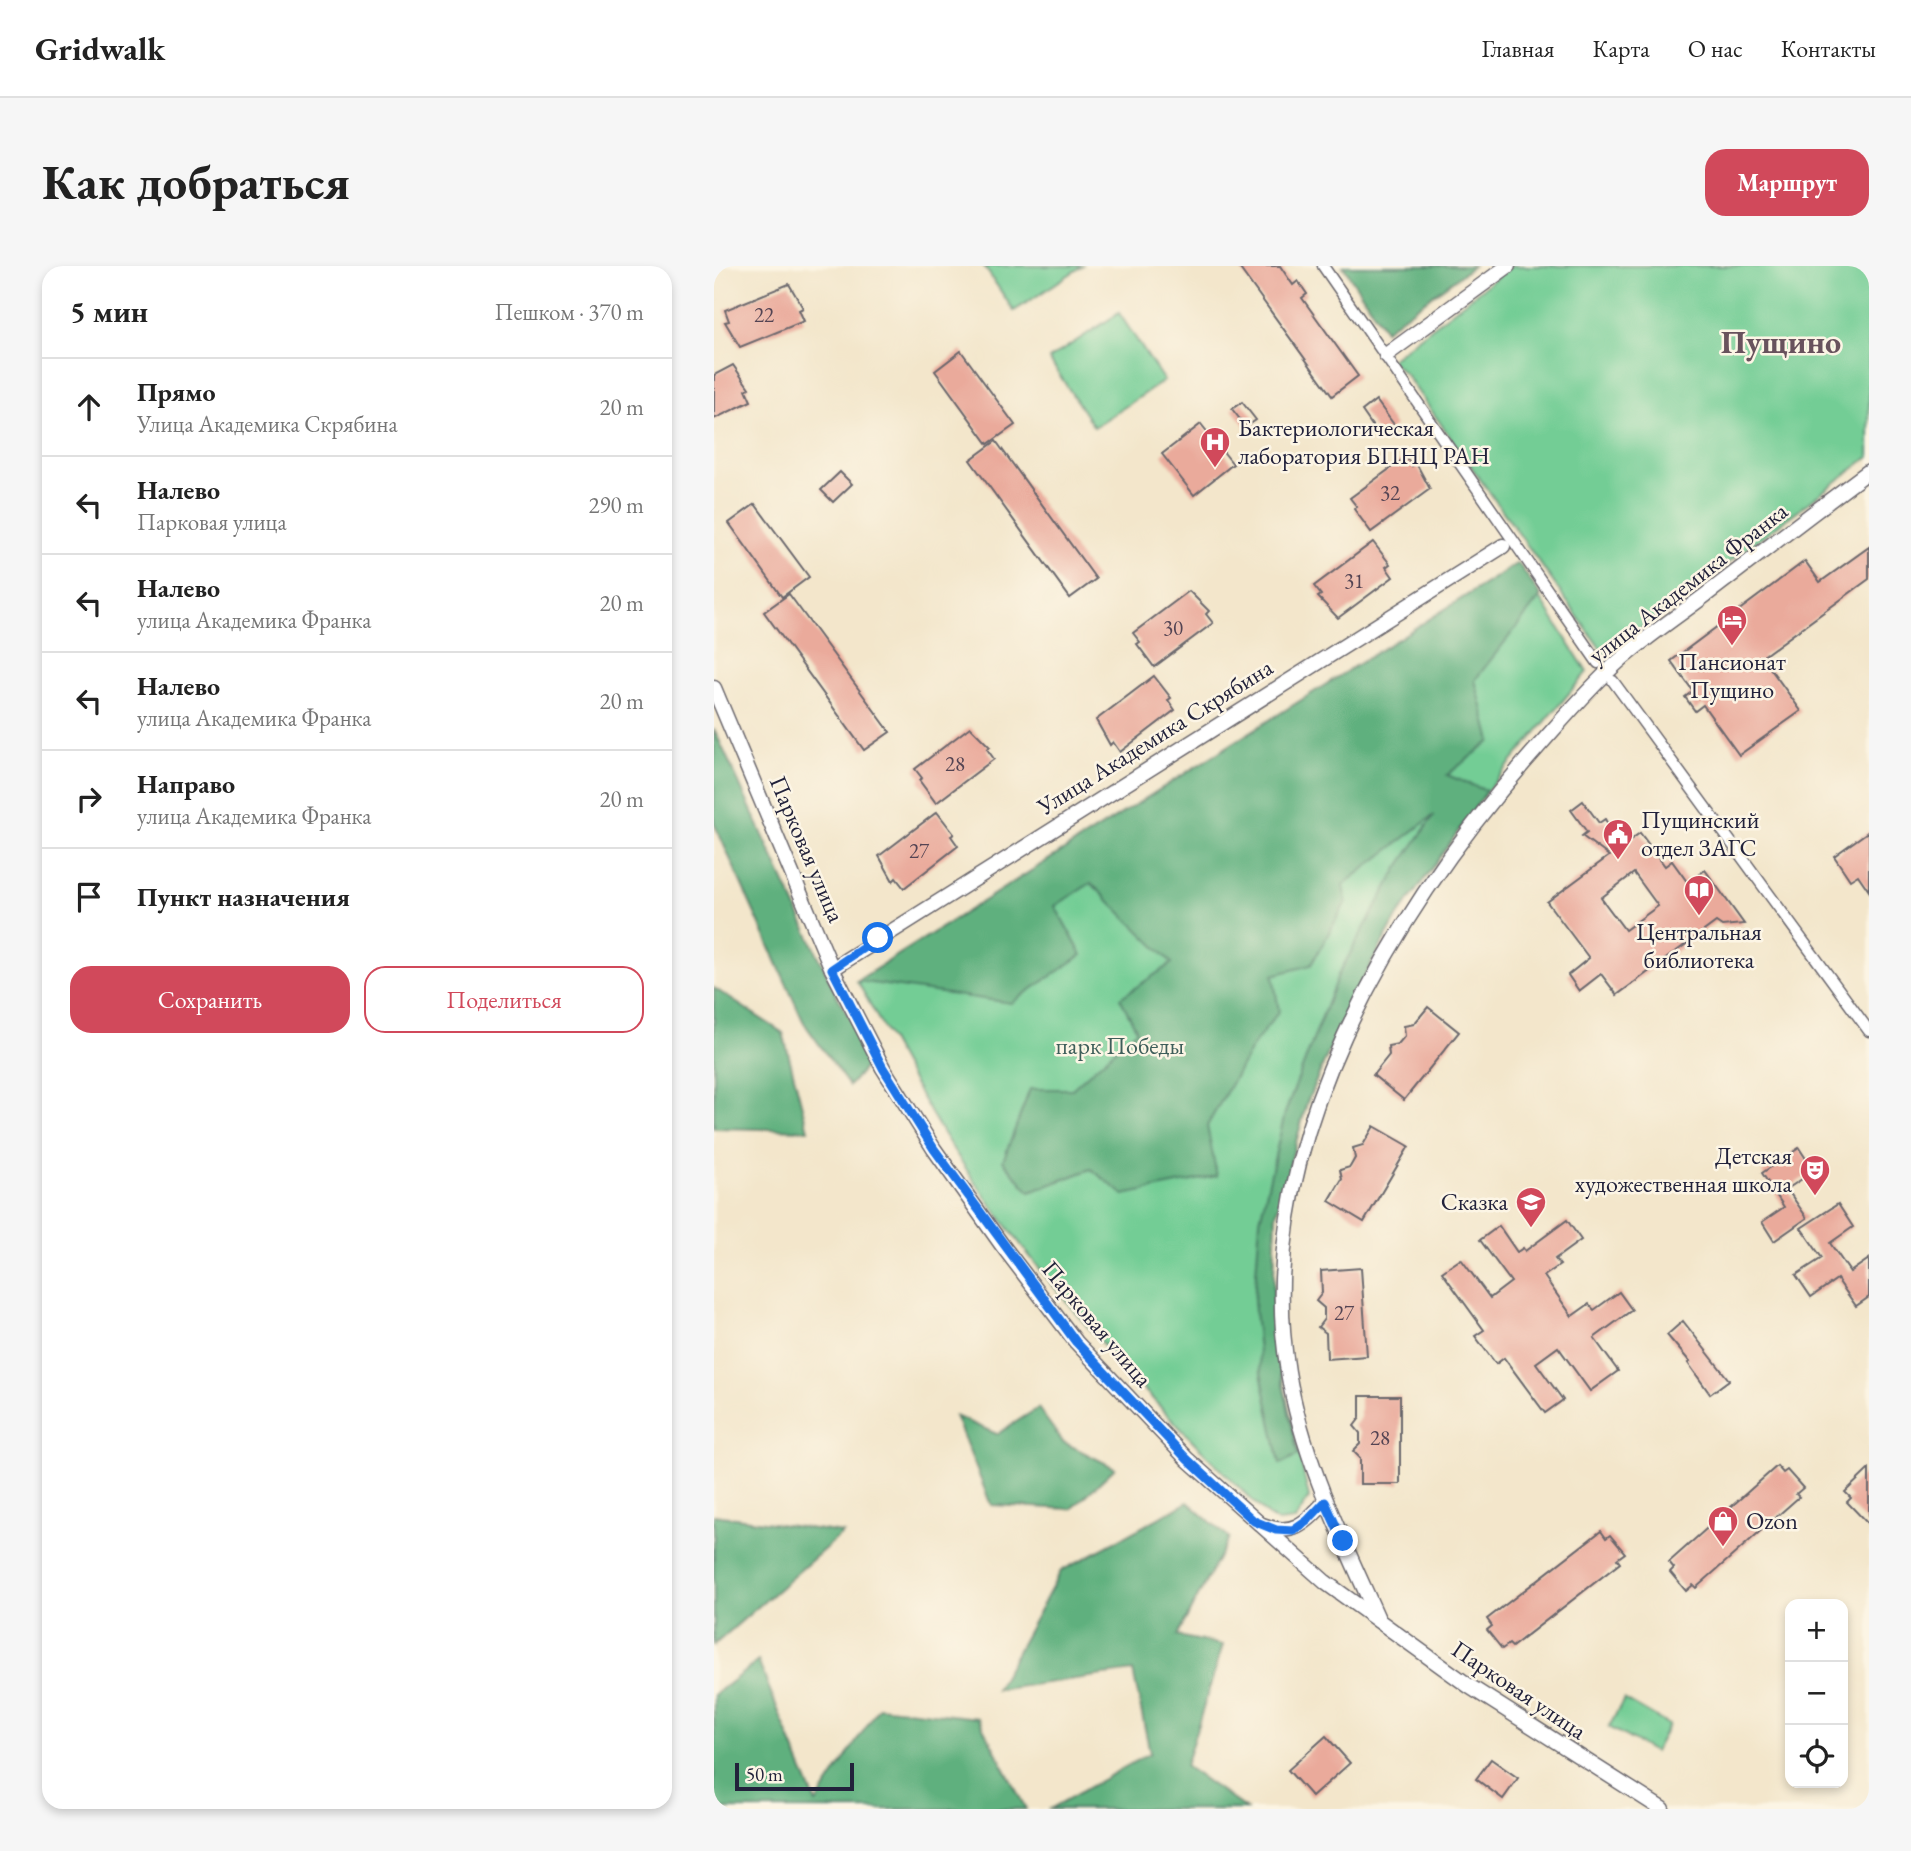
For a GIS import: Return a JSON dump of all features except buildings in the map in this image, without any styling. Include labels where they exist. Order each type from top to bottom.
[{"type":"street","points":[[1323,266],[1598,663]]},
{"type":"street","points":[[1386,355],[1508,266]]},
{"type":"street","name":"улица Академика Франка","points":[[1380,1622],[1325,1502],[1300,1427],[1287,1371],[1282,1320],[1283,1259],[1290,1207],[1321,1092],[1385,958],[1466,833],[1520,767],[1607,673],[1869,471]]},
{"type":"street","name":"Улица Академика Скрябина","points":[[832,969],[1503,546]]},
{"type":"street","points":[[1613,681],[1869,1031]]},
{"type":"street","name":"Парковая улица","points":[[714,688],[832,969],[883,1068],[934,1149],[1076,1342],[1187,1459],[1325,1582],[1469,1686],[1662,1809]]},
{"type":"street","points":[[1254,1521],[1276,1530],[1293,1531],[1325,1502]]},
{"type":"green space","points":[[984,266],[1082,266],[1014,311]]},
{"type":"green space","points":[[1343,266],[1473,266],[1385,330]]},
{"type":"green space","points":[[1511,266],[1869,266],[1869,457],[1605,655],[1406,375],[1390,360]]},
{"type":"green space","points":[[1119,313],[1164,381],[1094,427],[1049,359]]},
{"type":"green space","name":"парк Победы","points":[[1518,563],[1587,672],[1487,791],[1397,917],[1349,1004],[1307,1102],[1276,1215],[1272,1332],[1309,1498],[1295,1520],[1278,1522],[1267,1515],[1223,1472],[1138,1384],[1020,1243],[949,1143],[857,981]]},
{"type":"green space","points":[[1518,563],[1541,596],[1475,680],[1491,741],[1447,775],[1487,791],[1397,917],[1349,1004],[1307,1102],[1276,1215],[1272,1332],[1298,1455],[1280,1464],[1261,1373],[1254,1301],[1260,1220],[1285,1113],[1338,975],[1398,868],[1434,815],[1343,885],[1346,902],[1311,965],[1273,975],[1279,1011],[1252,1047],[1207,1126],[1217,1176],[1124,1195],[1091,1169],[1030,1192],[1003,1161],[1030,1089],[1072,1089],[1137,1030],[1120,998],[1172,963],[1091,883],[1055,906],[1082,955],[1011,1003],[857,981]]},
{"type":"green space","points":[[714,729],[835,992],[873,1058],[849,1086],[804,1023],[714,823]]},
{"type":"green space","points":[[714,988],[783,1033],[808,1130],[714,1128]]},
{"type":"green space","points":[[1038,1408],[1063,1442],[1115,1468],[1072,1509],[991,1505],[955,1416],[997,1434]]},
{"type":"green space","points":[[1188,1502],[1229,1538],[1177,1636],[1223,1645],[1185,1766],[1246,1809],[1050,1809],[1150,1753],[1133,1671],[996,1690],[1061,1571]]},
{"type":"green space","points":[[714,1515],[843,1533],[714,1645]]},
{"type":"green space","points":[[758,1661],[816,1803],[879,1707],[978,1718],[1026,1809],[714,1809],[714,1695]]},
{"type":"green space","points":[[1624,1699],[1669,1725],[1654,1752],[1609,1727]]},
{"type":"place","name":"Бактериологическая лаборатория БПНЦ РАН","points":[[1215,469]]},
{"type":"place","name":"Пансионат Пущино","points":[[1732,647]]},
{"type":"place","name":"Пущинский отдел ЗАГС","points":[[1618,861]]},
{"type":"place","name":"Центральная библиотека","points":[[1699,917]]},
{"type":"place","name":"Детская художественная школа","points":[[1815,1197]]},
{"type":"place","name":"Сказка","points":[[1531,1229]]},
{"type":"place","name":"Ozon","points":[[1723,1548]]},
{"type":"district","name":"Пущино","points":[[1781,342]]},
{"type":"route","points":[[878,938],[832,969],[883,1068],[934,1149],[1002,1245],[1076,1342],[1187,1459],[1254,1521],[1276,1530],[1293,1531],[1325,1502],[1343,1541]]}]
